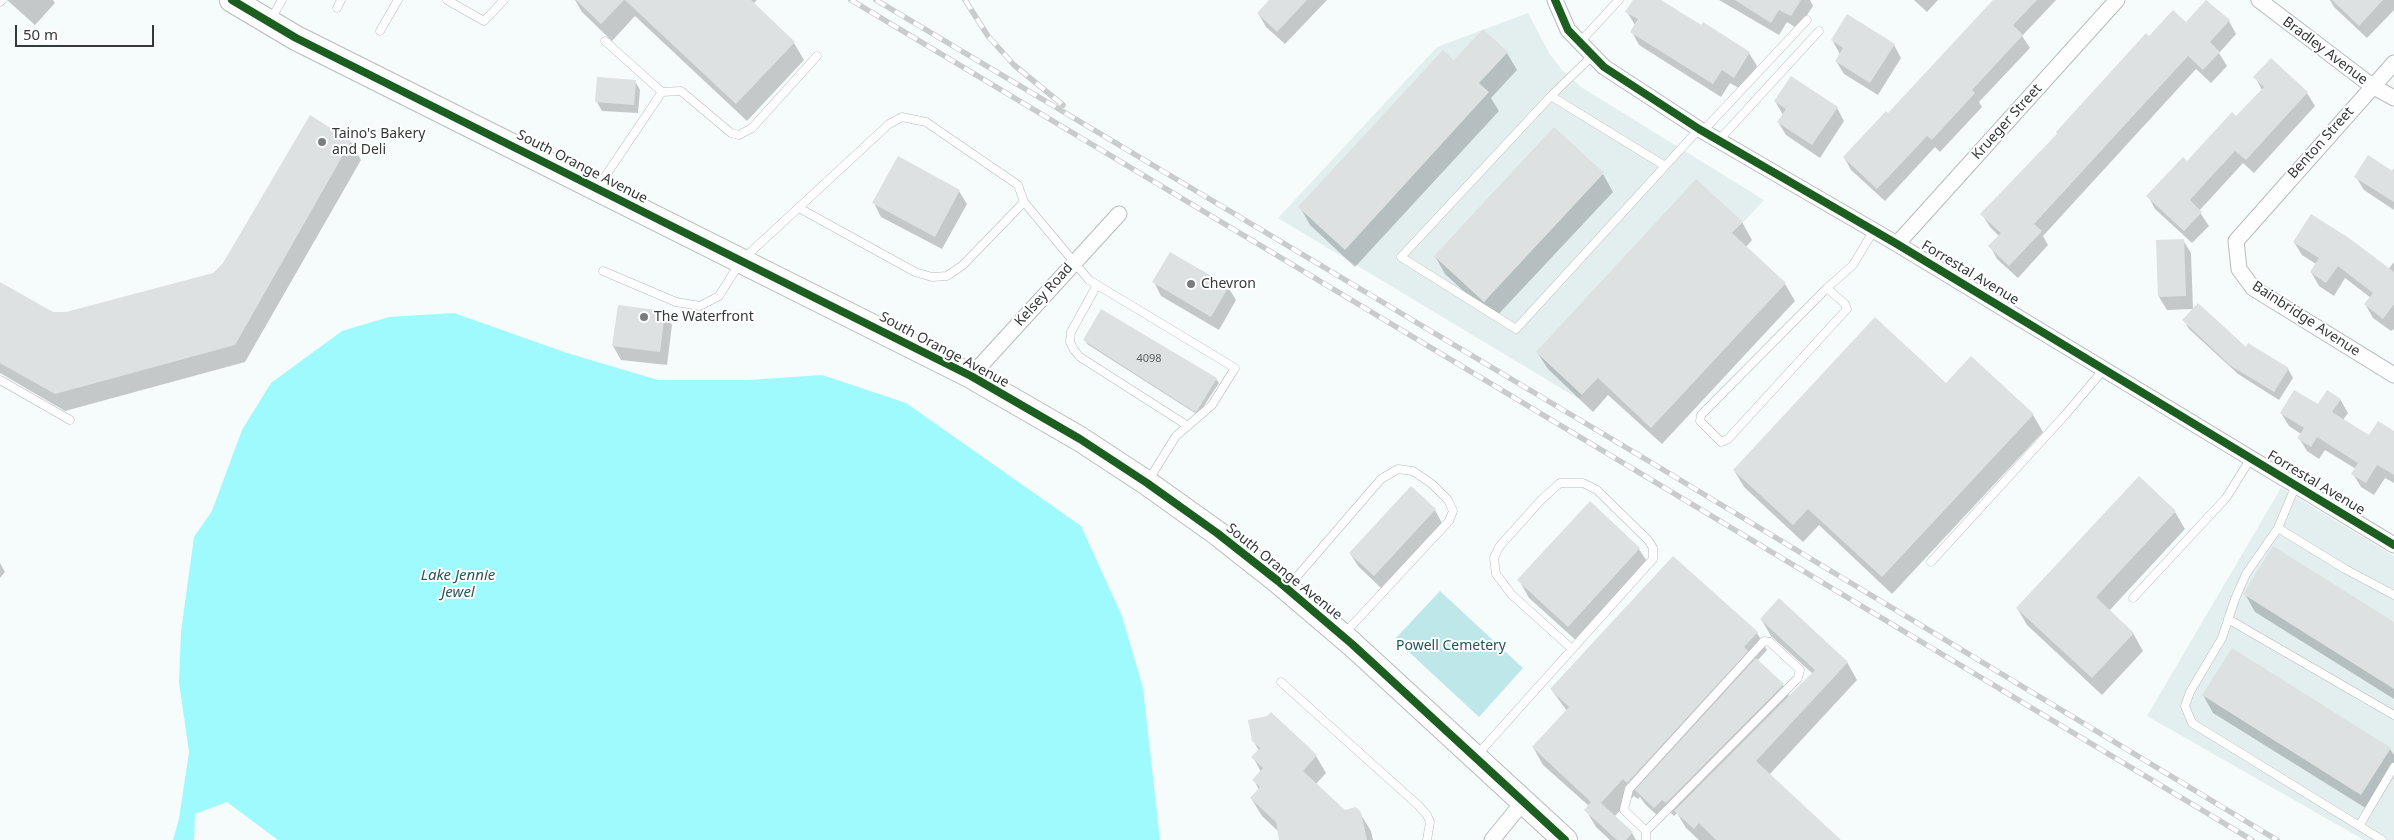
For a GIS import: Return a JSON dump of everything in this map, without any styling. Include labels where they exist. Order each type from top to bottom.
[{"type":"main road","name":"South Orange Avenue","points":[[232,0],[269,22],[970,376],[1080,439],[1147,483],[1217,533],[1286,588],[1342,636],[1565,840]]},
{"type":"street","name":"Forrestal Avenue","points":[[1555,0],[1568,30],[1604,66],[1701,130],[1874,230],[2394,544]]},
{"type":"street","name":"Krueger Street","points":[[1897,244],[2118,0]]},
{"type":"street","name":"Bradley Avenue","points":[[2259,0],[2372,86],[2394,98]]},
{"type":"street","name":"Benton Street","points":[[2249,224],[2394,63]]},
{"type":"street","name":"Kelsey Road","points":[[970,376],[1119,214]]},
{"type":"street","name":"Bainbridge Avenue","points":[[2249,224],[2236,241],[2239,269],[2252,288],[2394,375]]},
{"type":"street","points":[[1492,840],[1523,802]]},
{"type":"lane","points":[[269,22],[282,0]]},
{"type":"lane","points":[[337,8],[342,0]]},
{"type":"lane","points":[[380,31],[398,0]]},
{"type":"lane","points":[[447,0],[484,21],[504,0]]},
{"type":"lane","points":[[1580,42],[1619,0]]},
{"type":"lane","points":[[1594,55],[1551,96],[1401,257],[1516,329],[1665,166],[1807,20]]},
{"type":"lane","points":[[1719,140],[1819,31]]},
{"type":"lane","points":[[606,41],[662,92],[681,91],[731,133],[739,135],[752,128],[817,56]]},
{"type":"lane","points":[[596,188],[662,92]]},
{"type":"lane","points":[[1551,96],[1665,166]]},
{"type":"lane","points":[[603,271],[676,302],[700,306],[719,296],[741,261],[889,124],[902,117],[926,122],[1018,185],[1024,202],[1089,280],[1236,368],[1212,406],[1176,436],[1147,483]]},
{"type":"lane","points":[[798,208],[915,272],[932,277],[947,276],[963,265],[1024,202]]},
{"type":"lane","points":[[1827,288],[1846,304],[1847,309],[1728,439],[1721,442],[1700,421],[1701,414],[1827,288],[1853,265],[1874,230]]},
{"type":"lane","points":[[1097,285],[1071,332],[1070,342],[1074,350],[1080,357],[1188,426]]},
{"type":"lane","points":[[1931,562],[2066,414],[2104,369]]},
{"type":"lane","points":[[0,380],[70,420]]},
{"type":"lane","points":[[2133,598],[2226,498],[2251,458]]},
{"type":"lane","points":[[1286,588],[1381,479],[1398,469],[1413,471],[1432,484],[1448,500],[1453,511],[1449,521],[1342,636]]},
{"type":"lane","points":[[1474,757],[1572,649],[1653,559],[1653,548],[1597,490],[1583,483],[1560,483],[1499,547],[1494,558],[1496,574],[1512,595],[1572,649]]},
{"type":"lane","points":[[2296,485],[2278,528],[2246,574],[2222,638],[2190,692],[2184,706],[2192,723],[2382,840]]},
{"type":"lane","points":[[2278,528],[2345,569],[2394,595]]},
{"type":"lane","points":[[2228,619],[2394,715]]},
{"type":"lane","points":[[1646,831],[1624,810],[1629,789],[1764,641],[1770,642],[1800,670],[1798,678],[1646,831],[1646,840]]},
{"type":"lane","points":[[1281,682],[1419,806],[1430,822],[1427,840]]},
{"type":"lane","points":[[2360,826],[2394,767]]},
{"type":"shaded area","points":[[1528,13],[1549,53],[1562,70],[1581,87],[1764,200],[1579,399],[1278,218],[1437,47]]},
{"type":"shaded area","points":[[2281,488],[2394,556],[2394,840],[2364,840],[2147,716]]},
{"type":"green space","name":"Powell Cemetery","points":[[1440,591],[1523,668],[1479,717],[1395,639]]},
{"type":"water","name":"Lake Jennie Jewel","points":[[454,313],[567,353],[658,380],[749,380],[822,375],[906,403],[1081,526],[1122,616],[1143,688],[1160,840],[278,840],[227,802],[195,814],[194,840],[173,840],[179,819],[189,752],[179,682],[181,632],[194,537],[212,511],[242,430],[271,383],[342,331],[389,317]]},
{"type":"building","points":[[576,0],[624,0],[601,24]]},
{"type":"building","points":[[625,0],[751,0],[795,42],[736,104]]},
{"type":"building","points":[[1269,0],[1307,0],[1277,32],[1257,13]]},
{"type":"building","points":[[1633,0],[1661,0],[1701,25],[1703,22],[1750,52],[1734,78],[1722,70],[1713,84],[1630,32],[1638,19],[1625,12]]},
{"type":"building","points":[[1735,0],[1801,0],[1791,16],[1779,10],[1771,23]]},
{"type":"building","points":[[1993,0],[2037,0],[2013,25],[2023,35],[1972,90],[1975,93],[1932,140],[1927,136],[1877,189],[1843,157],[1886,111],[1888,113]]},
{"type":"building","points":[[2206,0],[2230,20],[2210,42],[2220,52],[2203,70],[2188,56],[2034,224],[2042,231],[2009,266],[1988,246],[2001,233],[1980,214],[2057,134],[2056,132],[2146,33],[2149,36],[2173,10],[2186,22]]},
{"type":"building","points":[[2332,0],[2383,0],[2359,26]]},
{"type":"building","points":[[1847,14],[1895,44],[1870,83],[1835,61],[1843,48],[1831,40]]},
{"type":"building","points":[[1483,29],[1508,52],[1479,83],[1489,92],[1345,250],[1298,207],[1443,50],[1454,60]]},
{"type":"building","points":[[2271,58],[2308,92],[2246,160],[2235,151],[2190,200],[2202,212],[2184,231],[2146,196],[2183,157],[2187,161],[2232,112],[2236,116],[2264,87],[2253,77]]},
{"type":"building","points":[[1791,76],[1838,107],[1812,145],[1777,122],[1786,109],[1774,101]]},
{"type":"building","points":[[597,77],[636,80],[634,105],[595,102]]},
{"type":"building","points":[[310,115],[351,141],[235,345],[55,394],[0,363],[0,282],[53,312],[66,312],[213,273],[223,263]]},
{"type":"building","points":[[1554,127],[1604,173],[1484,302],[1434,256]]},
{"type":"building","points":[[2368,155],[2394,172],[2394,202],[2354,177]]},
{"type":"building","points":[[898,156],[960,190],[935,237],[872,203]]},
{"type":"building","points":[[1696,179],[1743,222],[1732,233],[1786,283],[1651,428],[1598,378],[1582,395],[1536,352]]},
{"type":"building","points":[[2311,214],[2349,238],[2394,272],[2394,304],[2383,319],[2364,304],[2373,293],[2338,266],[2326,283],[2310,272],[2319,258],[2293,242]]},
{"type":"building","points":[[2184,239],[2186,296],[2158,297],[2156,240]]},
{"type":"building","name":"Chevron","points":[[1170,252],[1229,286],[1211,317],[1152,282]]},
{"type":"building","points":[[2198,303],[2246,347],[2248,343],[2289,368],[2274,392],[2231,366],[2182,320]]},
{"type":"building","points":[[618,305],[665,311],[660,352],[612,346]]},
{"type":"building","points":[[1101,309],[1217,378],[1197,411],[1195,412],[1083,340]]},
{"type":"building","points":[[1875,317],[1946,383],[1971,356],[2034,414],[1882,577],[1808,509],[1793,525],[1733,470]]},
{"type":"building","points":[[2294,390],[2318,404],[2327,390],[2341,399],[2332,412],[2369,435],[2378,421],[2394,431],[2394,475],[2377,465],[2366,483],[2351,474],[2358,463],[2317,437],[2311,447],[2297,438],[2304,428],[2280,413]]},
{"type":"building","points":[[2139,476],[2176,511],[2096,597],[2134,633],[2092,678],[2016,608]]},
{"type":"building","points":[[1411,486],[1436,509],[1374,576],[1349,553]]},
{"type":"building","points":[[1590,501],[1640,548],[1568,627],[1517,580]]},
{"type":"building","points":[[2273,546],[2394,622],[2394,689],[2243,594]]},
{"type":"building","points":[[1673,556],[1758,632],[1744,647],[1748,651],[1627,783],[1623,779],[1601,803],[1633,832],[1626,840],[1617,840],[1584,810],[1591,802],[1532,747],[1569,707],[1550,689]]},
{"type":"building","points":[[1779,598],[1848,662],[1756,761],[1841,840],[1716,840],[1699,823],[1694,829],[1674,811],[1815,670],[1760,619]]},
{"type":"building","points":[[2232,648],[2391,748],[2361,795],[2202,695]]},
{"type":"building","points":[[1756,658],[1784,684],[1666,803],[1662,800],[1654,808],[1635,790]]},
{"type":"building","points":[[1271,712],[1317,755],[1303,771],[1345,810],[1356,807],[1361,812],[1367,840],[1279,840],[1276,822],[1250,798],[1260,787],[1252,780],[1263,768],[1251,757],[1260,748],[1252,741],[1248,720],[1267,716]]},
{"type":"railway","points":[[851,0],[2252,840]]},
{"type":"railway","points":[[876,0],[1652,463],[2277,840]]},
{"type":"railway","points":[[965,0],[988,36],[1014,65],[1063,105]]},
{"type":"cycle path","points":[[232,0],[296,38],[971,376],[1080,439],[1147,483],[1217,533],[1278,581],[1352,644],[1565,840]]},
{"type":"cycle path","points":[[1555,0],[1568,30],[1604,67],[1699,129],[1897,244],[2394,545]]},
{"type":"place","name":"Taino's Bakery and Deli","points":[[322,142]]},
{"type":"place","name":"Chevron","points":[[1191,284]]},
{"type":"place","name":"The Waterfront","points":[[644,317]]}]
